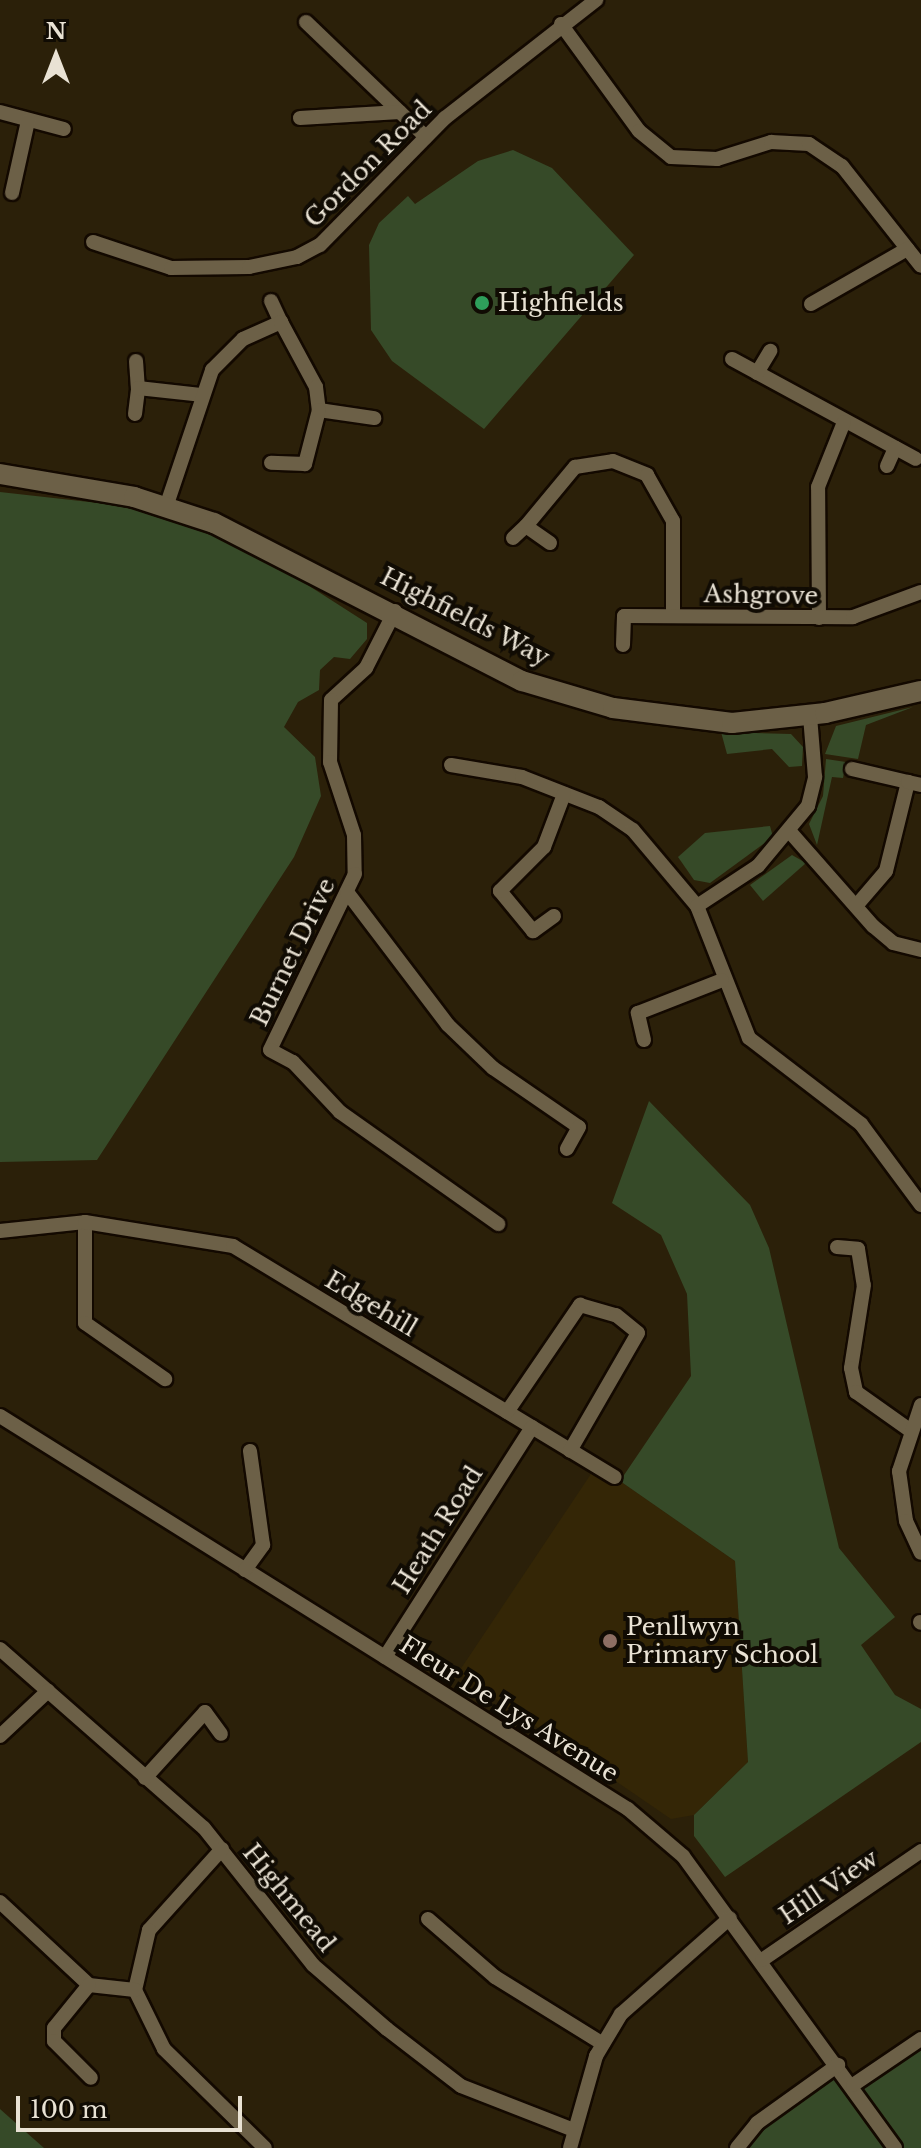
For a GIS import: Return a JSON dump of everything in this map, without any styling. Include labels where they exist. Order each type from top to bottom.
[{"type":"main road","name":"Highfields Way","points":[[0,474],[166,507],[270,547],[522,681],[613,708],[732,723],[810,716],[921,691]]},
{"type":"street","name":"Gordon Road","points":[[93,242],[171,268],[249,267],[297,257],[320,245],[426,137],[561,24],[596,0]]},
{"type":"street","points":[[306,22],[426,137]]},
{"type":"street","points":[[561,24],[639,131],[671,157],[717,159],[771,142],[809,144],[842,166],[921,266]]},
{"type":"street","points":[[0,112],[64,129]]},
{"type":"street","points":[[300,118],[400,112]]},
{"type":"street","points":[[9,182],[28,121]]},
{"type":"street","points":[[811,304],[907,249]]},
{"type":"street","points":[[271,301],[316,387],[319,410],[305,464],[271,463]]},
{"type":"street","points":[[166,507],[201,395],[227,353],[281,322]]},
{"type":"street","points":[[757,373],[770,351]]},
{"type":"street","points":[[732,359],[916,459]]},
{"type":"street","points":[[135,414],[138,388],[136,361]]},
{"type":"street","points":[[138,388],[201,395]]},
{"type":"street","points":[[319,410],[374,418]]},
{"type":"street","points":[[819,618],[818,487],[844,422]]},
{"type":"street","points":[[887,466],[895,448]]},
{"type":"street","points":[[513,538],[575,467],[613,461],[647,475],[673,521],[673,615]]},
{"type":"street","points":[[526,526],[550,543]]},
{"type":"street","name":"Ashgrove","points":[[623,645],[624,616],[819,618],[866,613],[921,592]]},
{"type":"street","name":"Burnet Drive","points":[[395,611],[366,668],[331,700],[330,762],[354,835],[355,874],[270,1050],[293,1062],[340,1112],[498,1224]]},
{"type":"street","points":[[697,906],[758,866],[791,833],[813,792],[810,716]]},
{"type":"street","points":[[451,765],[522,777],[564,794],[633,830],[697,906],[722,980],[749,1038],[861,1124],[921,1205]]},
{"type":"street","points":[[852,769],[915,783],[886,871],[856,906]]},
{"type":"street","points":[[554,916],[533,931],[500,891],[544,847],[564,794]]},
{"type":"street","points":[[791,833],[893,943],[921,950]]},
{"type":"street","points":[[347,892],[448,1025],[493,1068],[579,1127],[567,1149]]},
{"type":"street","points":[[644,1040],[638,1013],[722,980]]},
{"type":"street","points":[[85,1222],[85,1323],[165,1379]]},
{"type":"street","name":"Edgehill","points":[[0,1231],[85,1222],[233,1246],[614,1477]]},
{"type":"street","points":[[837,1247],[858,1249],[864,1285],[851,1368],[856,1392],[908,1429]]},
{"type":"street","points":[[507,1412],[580,1305],[616,1315],[638,1333],[570,1451]]},
{"type":"street","points":[[921,1405],[908,1429],[901,1498],[921,1553]]},
{"type":"street","name":"Fleur De Lys Avenue","points":[[0,1416],[628,1809],[683,1856],[853,2085],[895,2148]]},
{"type":"street","name":"Heath Road","points":[[385,1657],[532,1427]]},
{"type":"street","points":[[245,1570],[263,1545],[250,1451]]},
{"type":"street","name":"Highmead","points":[[0,1649],[222,1849],[313,1965],[387,2029],[461,2086],[574,2130]]},
{"type":"street","points":[[0,1736],[48,1691]]},
{"type":"street","points":[[145,1778],[205,1712],[221,1734]]},
{"type":"street","points":[[222,1849],[149,1930],[135,1990],[164,2049],[265,2148]]},
{"type":"street","name":"Hill View","points":[[762,1960],[921,1851]]},
{"type":"street","points":[[0,1902],[89,1985],[135,1990]]},
{"type":"street","points":[[570,2148],[603,2044],[621,2014],[671,1964],[730,1918]]},
{"type":"street","points":[[428,1919],[495,1977],[603,2044]]},
{"type":"street","points":[[89,1985],[54,2028],[54,2041],[91,2078]]},
{"type":"street","points":[[853,2085],[921,2039]]},
{"type":"street","points":[[737,2148],[757,2123],[838,2065]]},
{"type":"shaded area","name":"Penllwyn Primary School","points":[[597,1465],[735,1561],[748,1762],[694,1815],[671,1819],[458,1673]]},
{"type":"green space","name":"Highfields","points":[[513,150],[552,168],[634,255],[484,429],[392,361],[371,330],[369,245],[379,223],[408,196],[415,204],[478,161]]},
{"type":"green space","points":[[0,492],[125,506],[183,522],[264,557],[367,623],[367,639],[350,659],[334,657],[320,670],[319,690],[298,702],[284,727],[315,757],[321,796],[294,857],[97,1160],[0,1162]]},
{"type":"green space","points":[[913,707],[866,725],[858,759],[825,754],[836,726]]},
{"type":"green space","points":[[721,732],[791,734],[803,747],[802,766],[789,767],[772,749],[727,754]]},
{"type":"green space","points":[[826,759],[846,762],[843,778],[832,777],[817,845],[809,824],[823,796]]},
{"type":"green space","points":[[770,826],[773,837],[710,883],[694,880],[678,857],[705,833]]},
{"type":"green space","points":[[792,855],[806,863],[763,901],[750,885]]},
{"type":"green space","points":[[649,1101],[750,1205],[769,1248],[839,1548],[895,1617],[861,1645],[895,1695],[921,1709],[921,1742],[725,1877],[694,1836],[694,1815],[748,1762],[735,1561],[620,1481],[691,1376],[687,1294],[661,1235],[612,1203]]},
{"type":"green space","points":[[921,2043],[921,2148],[903,2148],[859,2085]]},
{"type":"green space","points":[[838,2069],[889,2148],[741,2148],[745,2139]]},
{"type":"green space","points":[[0,2109],[44,2148],[0,2148]]},
{"type":"place","name":"Highfields","points":[[482,303]]},
{"type":"place","name":"Penllwyn Primary School","points":[[610,1641]]}]
